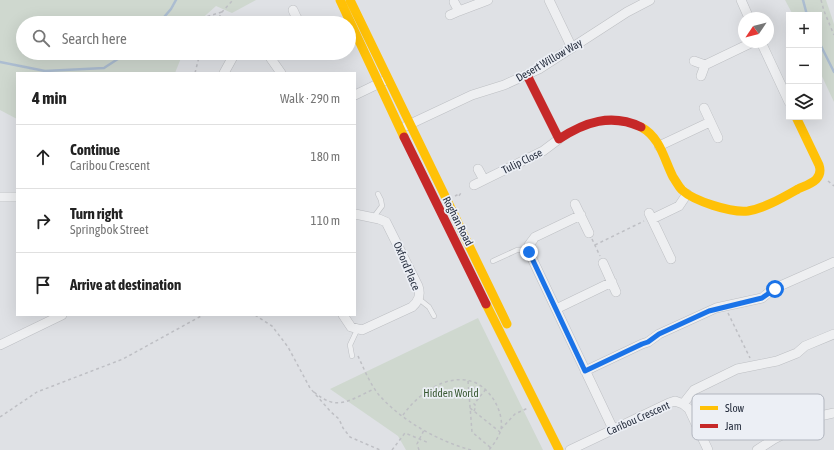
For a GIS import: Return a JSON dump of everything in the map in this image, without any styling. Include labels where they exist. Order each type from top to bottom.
[{"type":"main road","name":"Roghan Road","points":[[340,0],[347,16]]},
{"type":"main road","name":"Roghan Road","points":[[350,0],[567,450]]},
{"type":"main road","name":"Roghan Road","points":[[356,34],[400,129],[559,450]]},
{"type":"main road","points":[[527,75],[559,139],[590,123],[610,118],[627,121],[646,129],[659,146],[676,182],[687,194],[730,209],[747,211],[758,208],[817,179],[820,174],[820,169],[797,120]]},
{"type":"street","points":[[450,15],[488,0]]},
{"type":"street","points":[[549,0],[572,48]]},
{"type":"street","name":"Desert Willow Way","points":[[400,129],[472,95],[504,85],[527,75],[650,0]]},
{"type":"street","points":[[741,0],[746,12]]},
{"type":"street","points":[[454,2],[459,11]]},
{"type":"street","points":[[701,76],[705,65],[740,48]]},
{"type":"street","points":[[763,48],[786,96]]},
{"type":"street","points":[[225,72],[231,60]]},
{"type":"street","points":[[272,60],[280,72]]},
{"type":"street","points":[[694,61],[705,65]]},
{"type":"street","points":[[356,95],[388,80]]},
{"type":"street","points":[[704,108],[718,138]]},
{"type":"street","points":[[659,146],[710,122]]},
{"type":"street","name":"Tulip Close","points":[[474,185],[543,151],[559,139]]},
{"type":"street","points":[[478,169],[484,180]]},
{"type":"street","points":[[671,259],[650,216],[678,206],[687,194]]},
{"type":"street","points":[[0,197],[16,197]]},
{"type":"street","points":[[575,204],[589,233]]},
{"type":"street","name":"Oxford Place","points":[[356,214],[383,220],[391,229],[418,286],[419,299],[408,309],[366,328],[357,330]]},
{"type":"street","points":[[581,216],[535,237],[531,242],[529,249],[530,256],[613,429]]},
{"type":"street","points":[[585,371],[648,342],[661,333],[709,311],[762,298],[773,289],[834,262]]},
{"type":"street","points":[[603,263],[616,292]]},
{"type":"street","points":[[556,309],[612,282]]},
{"type":"street","points":[[0,345],[60,316]]},
{"type":"street","points":[[344,316],[351,327],[357,330]]},
{"type":"street","name":"Caribou Crescent","points":[[570,450],[669,403],[675,401],[683,404],[694,390],[737,369],[777,361],[797,353],[805,346],[834,334]]},
{"type":"street","points":[[683,404],[689,410],[692,416]]},
{"type":"street","points":[[824,415],[834,413]]},
{"type":"street","points":[[703,440],[708,450]]},
{"type":"street","points":[[759,450],[773,440]]},
{"type":"lane","points":[[373,218],[382,206],[378,194]]},
{"type":"lane","points":[[493,261],[517,250],[529,249]]},
{"type":"lane","points":[[419,299],[429,307],[434,316]]},
{"type":"lane","points":[[352,356],[350,345],[357,330]]},
{"type":"path","points":[[220,16],[233,0]]},
{"type":"path","points":[[822,0],[824,11],[834,36]]},
{"type":"path","points":[[209,16],[222,12]]},
{"type":"path","points":[[195,72],[198,60]]},
{"type":"path","points":[[595,245],[650,216]]},
{"type":"path","points":[[589,233],[603,263]]},
{"type":"path","points":[[725,306],[751,360]]},
{"type":"path","points":[[0,417],[37,392],[123,359],[201,316]]},
{"type":"path","points":[[257,316],[272,326],[288,347],[310,388],[339,419],[343,428],[350,437],[380,450]]},
{"type":"path","points":[[356,352],[375,389],[402,415],[424,430],[445,441],[471,450]]},
{"type":"path","points":[[402,415],[421,395],[436,386],[446,381],[468,381],[476,383],[486,390],[496,402],[501,429]]},
{"type":"path","points":[[468,381],[472,432],[491,448]]},
{"type":"path","points":[[310,388],[322,399],[336,404],[350,401],[375,389]]},
{"type":"path","points":[[474,411],[476,406],[474,404],[486,390]]},
{"type":"path","points":[[470,408],[500,432]]},
{"type":"path","points":[[489,450],[495,443],[501,429],[509,419],[526,408]]},
{"type":"path","points":[[419,450],[417,444],[424,430]]},
{"type":"path","points":[[392,450],[405,433],[429,443]]},
{"type":"green space","points":[[0,0],[256,0],[232,13],[216,6],[205,16],[16,16],[16,60],[180,60],[175,72],[16,72],[16,118],[0,110]]},
{"type":"green space","points":[[785,0],[826,0],[834,24],[834,102],[822,76],[822,12],[791,12]]},
{"type":"green space","name":"Hidden World","points":[[478,318],[543,450],[406,450],[398,436],[330,389]]},
{"type":"waterway","points":[[165,16],[176,0]]},
{"type":"waterway","points":[[803,0],[806,12]]},
{"type":"waterway","points":[[822,48],[834,72]]},
{"type":"waterway","points":[[0,62],[45,71],[104,68],[116,60]]},
{"type":"traffic: slow","points":[[340,0],[347,16]]},
{"type":"traffic: slow","points":[[350,0],[507,324]]},
{"type":"traffic: slow","points":[[356,34],[404,137]]},
{"type":"traffic: slow","points":[[641,127],[653,136],[657,142],[673,177],[682,190],[695,198],[713,205],[732,210],[748,211],[780,199],[811,183],[817,178],[820,170],[819,165],[797,120]]},
{"type":"traffic: slow","points":[[486,304],[559,450]]},
{"type":"traffic: jam","points":[[527,75],[559,139],[579,128],[598,121],[619,121],[641,127]]},
{"type":"traffic: jam","points":[[404,137],[486,304]]},
{"type":"route","points":[[529,252],[585,371],[648,342],[659,334],[709,311],[716,308],[762,298],[775,289]]}]
